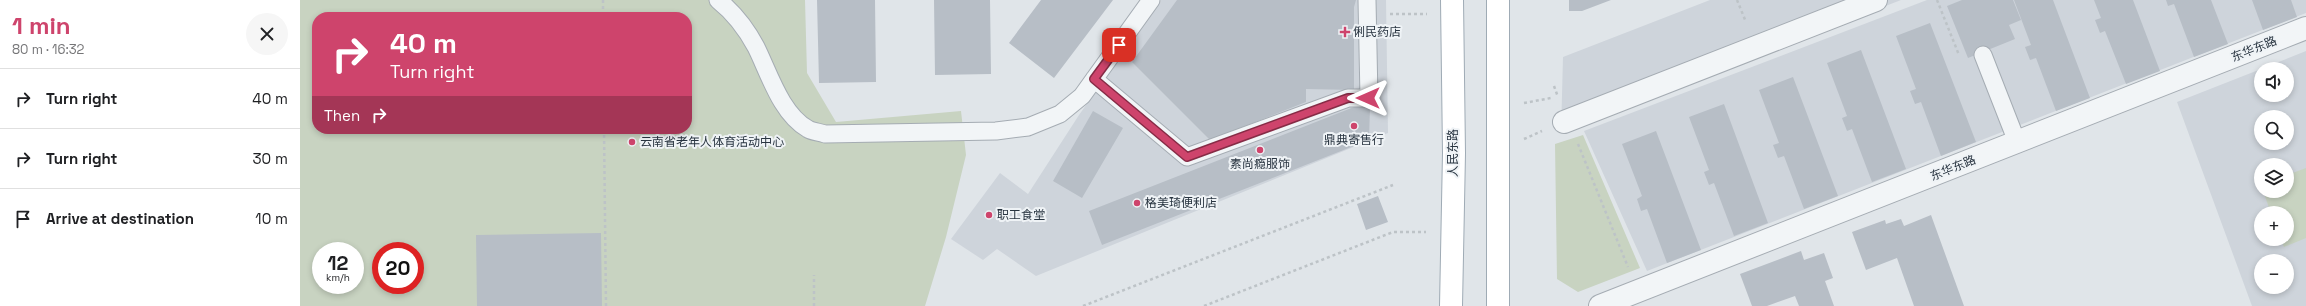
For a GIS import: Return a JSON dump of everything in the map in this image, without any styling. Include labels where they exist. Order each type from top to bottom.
[{"type":"main road","points":[[1498,0],[1498,306]]},
{"type":"main road","name":"人民东路","points":[[1452,7],[1452,306]]},
{"type":"street","points":[[1566,121],[1876,0]]},
{"type":"street","name":"东华东路","points":[[1600,306],[2306,28]]},
{"type":"lane","points":[[718,0],[731,10],[755,46],[777,92],[794,118],[808,129],[825,134],[996,131],[1028,128],[1060,114],[1082,96],[1151,0]]},
{"type":"lane","points":[[1094,79],[1187,157],[1348,98],[1368,98],[1367,0]]},
{"type":"lane","points":[[1983,55],[2017,142]]},
{"type":"path","points":[[603,0],[603,12]]},
{"type":"path","points":[[1737,0],[1746,22]]},
{"type":"path","points":[[1937,0],[1962,63],[1983,55]]},
{"type":"path","points":[[1390,15],[1452,7]]},
{"type":"path","points":[[1554,86],[1566,121],[1638,291]]},
{"type":"path","points":[[1498,150],[1566,121]]},
{"type":"path","points":[[604,134],[606,306]]},
{"type":"path","points":[[1083,306],[1393,185]]},
{"type":"path","points":[[1204,306],[1393,232],[1452,232]]},
{"type":"path","points":[[814,275],[814,306]]},
{"type":"shaded area","points":[[1161,0],[1386,0],[1388,133],[1036,276],[997,249],[983,260],[951,239],[1000,173],[1028,194],[1079,115]]},
{"type":"shaded area","points":[[1710,0],[1901,0],[1561,133],[1563,57]]},
{"type":"shaded area","points":[[1927,0],[2306,0],[2306,13],[1647,271],[1584,131]]},
{"type":"shaded area","points":[[2306,51],[2306,306],[2252,306],[2177,102],[2254,72],[2254,102],[2294,102],[2294,62],[2278,62]]},
{"type":"green space","name":"云南省老年人体育活动中心","points":[[300,0],[805,0],[807,73],[836,122],[961,111],[966,155],[946,237],[925,306],[300,306]]},
{"type":"green space","points":[[1583,135],[1640,268],[1578,292],[1557,279],[1555,144]]},
{"type":"green space","points":[[2306,168],[2306,238],[2294,243],[2294,206],[2268,206],[2266,198],[2294,198],[2294,172]]},
{"type":"building","points":[[817,0],[875,0],[876,82],[819,83]]},
{"type":"building","points":[[934,0],[990,0],[991,74],[935,75]]},
{"type":"building","points":[[1041,0],[1113,0],[1054,78],[1009,43]]},
{"type":"building","points":[[1177,0],[1356,0],[1354,7],[1354,90],[1306,89],[1306,102],[1210,140],[1132,62]]},
{"type":"building","points":[[1569,0],[1611,0],[1582,11],[1569,11]]},
{"type":"building","points":[[1962,0],[2013,0],[2021,20],[2009,25],[2015,39],[1968,58],[1947,6]]},
{"type":"building","points":[[2014,0],[2053,0],[2090,98],[2056,111],[2036,58],[2030,60],[2025,47],[2031,45]]},
{"type":"building","points":[[2094,0],[2133,0],[2160,71],[2126,84],[2105,31],[2100,33],[2095,20],[2101,18]]},
{"type":"building","points":[[2166,0],[2211,0],[2228,44],[2194,57],[2174,4],[2168,6]]},
{"type":"building","points":[[2252,0],[2291,0],[2297,17],[2263,30]]},
{"type":"building","points":[[1930,23],[1976,142],[1941,156],[1921,102],[1915,104],[1910,91],[1916,89],[1896,36]]},
{"type":"building","points":[[1861,50],[1906,169],[1872,182],[1852,129],[1847,131],[1842,118],[1847,116],[1827,63]]},
{"type":"building","points":[[1793,77],[1838,196],[1804,209],[1784,156],[1778,158],[1773,145],[1779,143],[1759,90]]},
{"type":"building","points":[[1724,104],[1768,223],[1734,236],[1714,183],[1709,185],[1704,172],[1709,170],[1689,117]]},
{"type":"building","points":[[1354,107],[1370,107],[1369,140],[1102,245],[1089,211]]},
{"type":"building","points":[[1093,111],[1123,128],[1082,198],[1053,181]]},
{"type":"building","points":[[1656,131],[1701,250],[1667,263],[1647,209],[1641,211],[1637,199],[1642,196],[1622,144]]},
{"type":"building","points":[[1378,196],[1388,222],[1366,230],[1357,204]]},
{"type":"building","points":[[1931,215],[1964,306],[1914,306],[1897,258],[1866,270],[1852,232],[1885,220],[1886,224],[1901,219],[1904,226]]},
{"type":"building","points":[[601,233],[602,306],[477,306],[476,235]]},
{"type":"building","points":[[1801,251],[1804,260],[1824,253],[1833,278],[1825,281],[1834,306],[1799,306],[1795,296],[1767,306],[1752,306],[1740,274]]},
{"type":"place","name":"俐民药店","points":[[1345,32]]},
{"type":"place","name":"鼎典寄售行","points":[[1354,126]]},
{"type":"place","name":"云南省老年人体育活动中心","points":[[632,142]]},
{"type":"place","name":"素尚瘾服饰","points":[[1260,150]]},
{"type":"place","name":"格美琦便利店","points":[[1137,203]]},
{"type":"place","name":"职工食堂","points":[[989,215]]},
{"type":"route","points":[[1119,45],[1094,79],[1187,157],[1348,98],[1368,98]]}]
